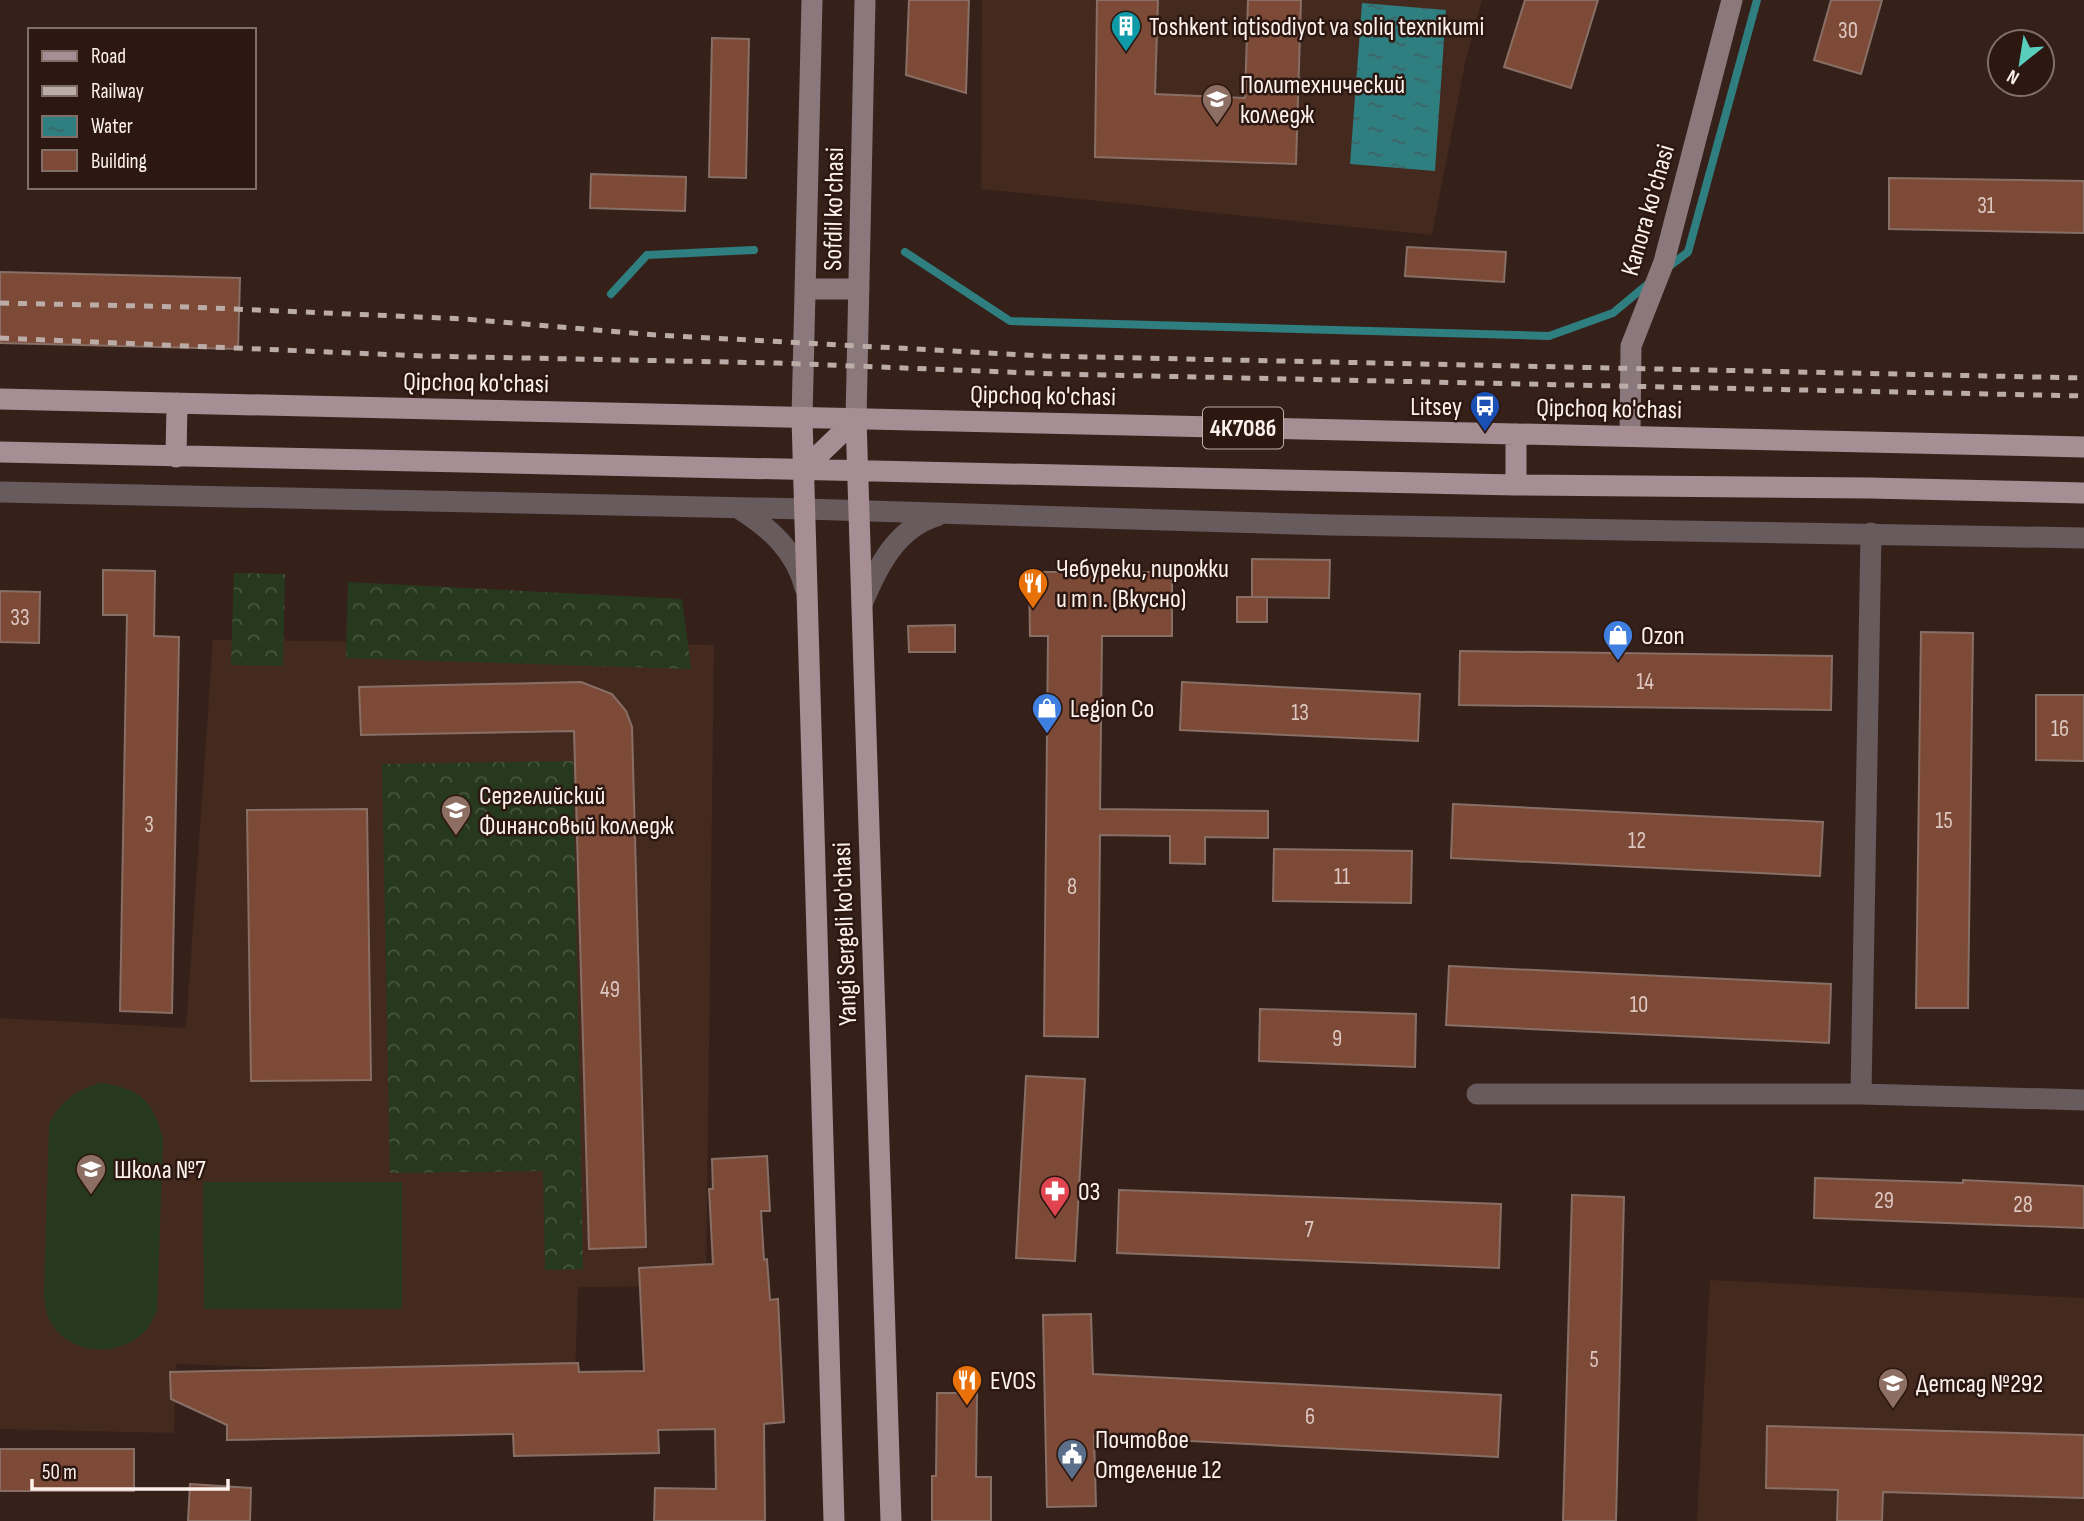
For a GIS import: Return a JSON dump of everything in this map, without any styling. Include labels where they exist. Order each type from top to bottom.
[{"type":"main road","name":"Qipchoq ko'chasi","points":[[0,399],[2084,447]]},
{"type":"main road","points":[[176,457],[177,403]]},
{"type":"main road","name":"Yangi Sergeli ko'chasi","points":[[802,418],[834,1521]]},
{"type":"main road","name":"Yangi Sergeli ko'chasi","points":[[856,419],[891,1521]]},
{"type":"main road","points":[[803,470],[856,419]]},
{"type":"main road","points":[[1516,434],[1516,485]]},
{"type":"main road","points":[[0,452],[1516,485],[2084,493]]},
{"type":"street","name":"Sofdil ko'chasi","points":[[802,418],[812,0]]},
{"type":"street","name":"Sofdil ko'chasi","points":[[856,419],[865,0]]},
{"type":"street","name":"Kanora ko'chasi","points":[[1630,436],[1631,346],[1664,262],[1732,0]]},
{"type":"street","points":[[805,289],[859,289]]},
{"type":"street","points":[[0,492],[859,510],[1331,525],[2084,538]]},
{"type":"street","points":[[736,507],[774,533],[787,549],[797,567],[807,603]]},
{"type":"street","points":[[862,604],[875,573],[902,536],[927,519],[945,514]]},
{"type":"street","points":[[1861,1094],[1871,533]]},
{"type":"street","points":[[1478,1094],[1861,1094],[2084,1100]]},
{"type":"shaded area","name":"Политехнический колледж","points":[[982,0],[1482,0],[1465,63],[1432,235],[981,189]]},
{"type":"shaded area","name":"Сергелийский Финансовый колледж","points":[[213,640],[714,645],[706,1286],[578,1287],[575,1379],[176,1364],[174,1433],[0,1429],[0,1018],[186,1028]]},
{"type":"shaded area","name":"Детсад №292","points":[[1710,1280],[2084,1298],[2084,1521],[1697,1521]]},
{"type":"green space","points":[[234,573],[285,574],[283,666],[231,665]]},
{"type":"green space","points":[[348,582],[682,599],[691,669],[346,658]]},
{"type":"green space","points":[[573,761],[583,1269],[545,1270],[543,1171],[390,1173],[382,764]]},
{"type":"green space","points":[[100,1083],[125,1088],[143,1098],[155,1114],[163,1139],[157,1311],[146,1330],[135,1340],[108,1349],[79,1346],[66,1339],[48,1317],[44,1296],[49,1123],[70,1097]]},
{"type":"green space","points":[[203,1182],[402,1182],[402,1309],[204,1309]]},
{"type":"water","points":[[1362,3],[1446,10],[1435,171],[1350,164]]},
{"type":"building","points":[[909,0],[969,0],[966,93],[906,75]]},
{"type":"building","name":"Toshkent iqtisodiyot va soliq texnikumi","points":[[1097,0],[1158,0],[1155,94],[1245,98],[1248,0],[1301,0],[1296,164],[1095,157]]},
{"type":"building","points":[[1525,0],[1598,0],[1571,88],[1504,67]]},
{"type":"building","points":[[1831,0],[1882,0],[1861,74],[1814,60]]},
{"type":"building","points":[[712,38],[749,39],[746,178],[709,177]]},
{"type":"building","points":[[591,174],[686,177],[685,211],[590,208]]},
{"type":"building","points":[[1889,178],[2084,181],[2084,233],[1889,229]]},
{"type":"building","points":[[1407,247],[1506,252],[1504,282],[1405,276]]},
{"type":"building","points":[[0,272],[240,278],[238,349],[0,343]]},
{"type":"building","points":[[1252,559],[1330,560],[1329,598],[1252,597]]},
{"type":"building","points":[[103,570],[155,571],[154,636],[179,637],[172,1013],[120,1011],[127,615],[103,615]]},
{"type":"building","points":[[1029,572],[1172,572],[1172,636],[1102,636],[1100,809],[1268,811],[1268,838],[1205,837],[1205,864],[1170,863],[1170,836],[1100,835],[1098,1037],[1044,1036],[1048,636],[1030,636]]},
{"type":"building","points":[[0,591],[40,592],[39,643],[0,642]]},
{"type":"building","points":[[1237,597],[1267,597],[1267,622],[1237,622]]},
{"type":"building","points":[[955,625],[955,652],[909,652],[908,626]]},
{"type":"building","points":[[1921,632],[1973,633],[1968,1008],[1916,1008]]},
{"type":"building","points":[[1460,651],[1832,656],[1831,710],[1459,705]]},
{"type":"building","points":[[581,682],[612,694],[626,711],[632,727],[646,1247],[589,1249],[574,731],[361,735],[359,687]]},
{"type":"building","points":[[1182,682],[1420,694],[1418,741],[1180,730]]},
{"type":"building","points":[[2036,695],[2084,695],[2084,761],[2036,760]]},
{"type":"building","points":[[1453,804],[1823,822],[1820,876],[1451,858]]},
{"type":"building","points":[[367,809],[371,1080],[251,1081],[247,810]]},
{"type":"building","points":[[1274,849],[1412,851],[1411,903],[1273,901]]},
{"type":"building","points":[[1449,966],[1831,984],[1829,1043],[1446,1025]]},
{"type":"building","points":[[1260,1009],[1416,1014],[1415,1067],[1259,1061]]},
{"type":"building","points":[[1026,1076],[1085,1079],[1075,1261],[1016,1258]]},
{"type":"building","points":[[767,1156],[770,1211],[761,1211],[764,1260],[767,1259],[770,1300],[778,1299],[784,1422],[764,1424],[765,1521],[654,1521],[655,1488],[716,1489],[715,1429],[658,1430],[659,1453],[514,1456],[513,1434],[227,1440],[227,1425],[171,1399],[170,1372],[578,1363],[579,1372],[644,1371],[639,1268],[713,1264],[709,1189],[713,1189],[712,1159]]},
{"type":"building","points":[[1815,1178],[1963,1183],[1963,1180],[2084,1186],[2084,1228],[1814,1218]]},
{"type":"building","points":[[1119,1190],[1501,1204],[1499,1268],[1117,1253]]},
{"type":"building","points":[[1572,1195],[1624,1197],[1616,1521],[1563,1521]]},
{"type":"building","points":[[1091,1314],[1093,1374],[1501,1395],[1498,1457],[1094,1436],[1096,1506],[1047,1507],[1043,1315]]},
{"type":"building","points":[[937,1393],[977,1393],[976,1477],[991,1477],[991,1521],[932,1521],[932,1476],[936,1476]]},
{"type":"building","points":[[1767,1426],[2084,1435],[2084,1498],[1883,1492],[1882,1521],[1837,1521],[1838,1490],[1766,1488]]},
{"type":"building","points":[[0,1449],[134,1449],[134,1491],[0,1491]]},
{"type":"building","points":[[190,1484],[251,1488],[250,1521],[188,1521]]},
{"type":"waterway","points":[[1667,268],[1688,252],[1757,0]]},
{"type":"waterway","points":[[611,294],[647,255],[754,250]]},
{"type":"waterway","points":[[905,252],[1010,321],[1549,336],[1613,313],[1649,283]]},
{"type":"railway","points":[[0,303],[188,307],[465,319],[656,335],[1045,356],[2084,378]]},
{"type":"railway","points":[[0,338],[423,356],[778,363],[1057,374],[2084,396]]},
{"type":"place","name":"Toshkent iqtisodiyot va soliq texnikumi","points":[[1126,53]]},
{"type":"place","name":"Политехнический колледж","points":[[1217,126]]},
{"type":"place","name":"Litsey","points":[[1485,433]]},
{"type":"place","name":"Чебуреки, пирожки и т п. (Вкусно)","points":[[1033,610]]},
{"type":"place","name":"Ozon","points":[[1618,662]]},
{"type":"place","name":"Legion Co","points":[[1047,735]]},
{"type":"place","name":"Сергелийский Финансовый колледж","points":[[456,837]]},
{"type":"place","name":"Школа №7","points":[[91,1196]]},
{"type":"place","name":"03","points":[[1055,1218]]},
{"type":"place","name":"EVOS","points":[[967,1407]]},
{"type":"place","name":"Детсад №292","points":[[1893,1410]]},
{"type":"place","name":"Почтовое Отделение 12","points":[[1072,1481]]}]
